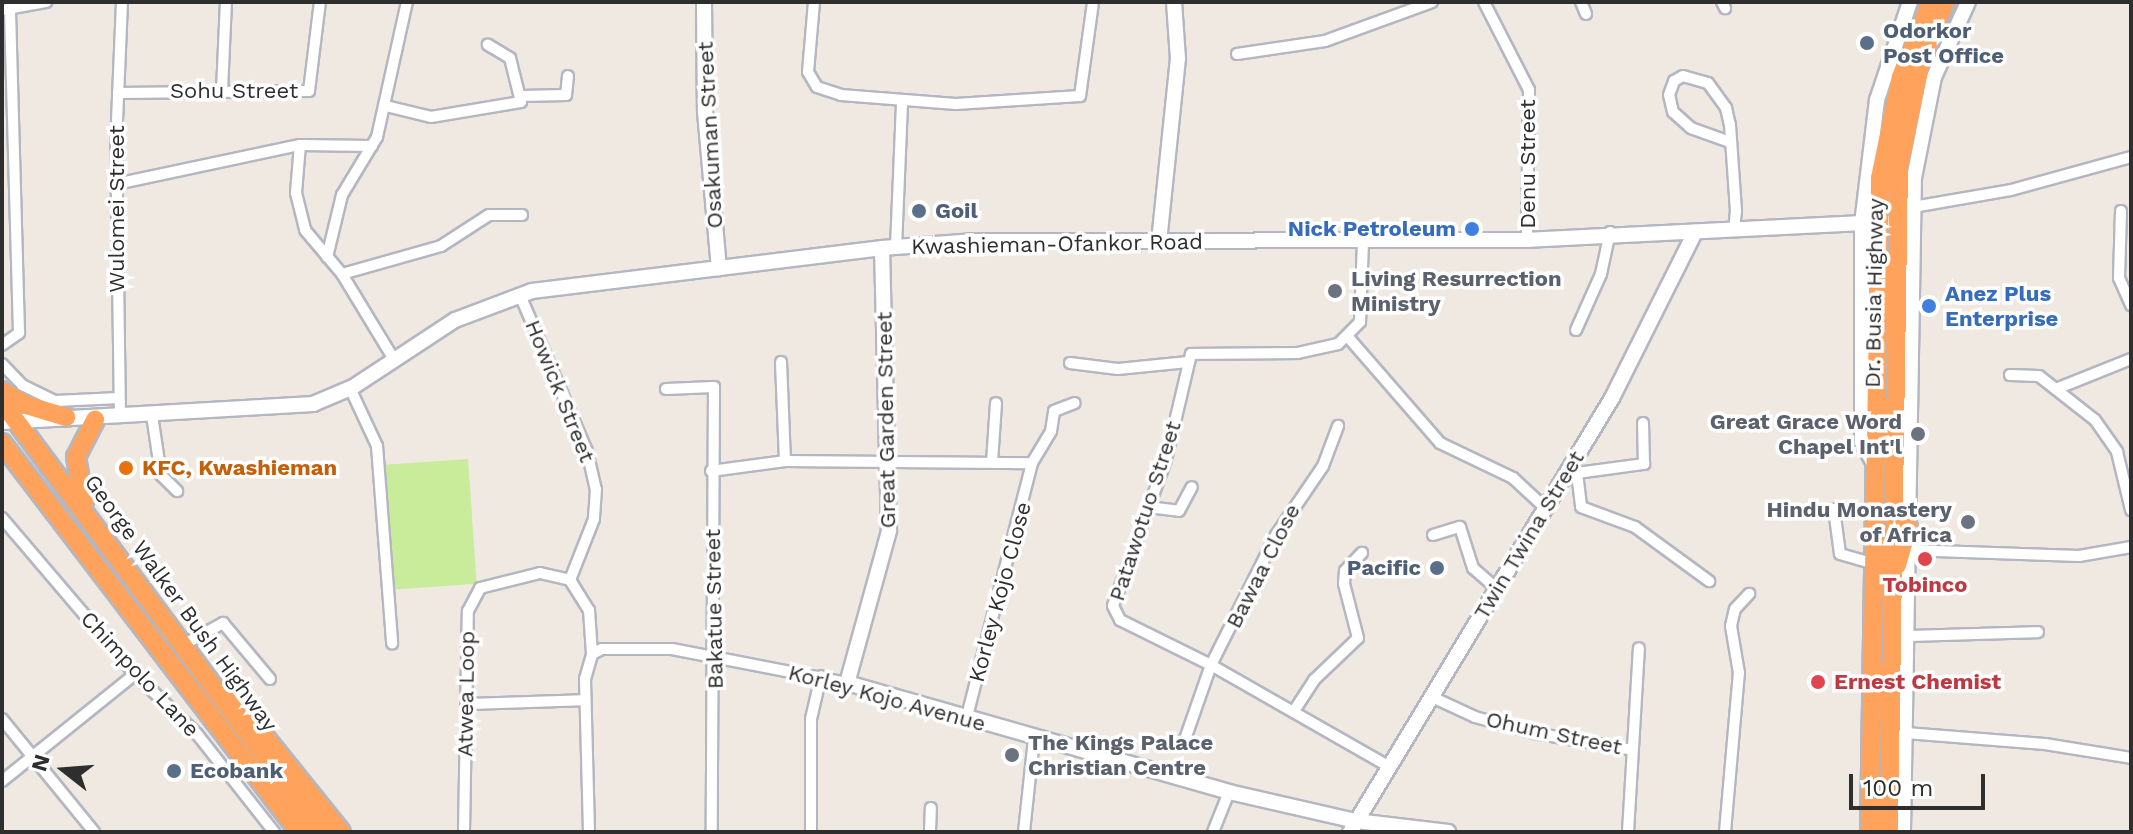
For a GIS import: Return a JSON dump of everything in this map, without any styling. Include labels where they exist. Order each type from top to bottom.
[{"type":"highway","name":"Dr. Busia Highway","points":[[1870,832],[1877,469],[1871,223],[1888,126],[1901,77],[1931,2]]},
{"type":"highway","name":"Dr. Busia Highway","points":[[1889,832],[1899,560],[1899,221],[1907,113],[1945,2]]},
{"type":"highway","points":[[1888,126],[1887,207],[1899,221]]},
{"type":"highway","points":[[1871,223],[1886,247],[1884,363],[1897,396]]},
{"type":"highway","points":[[2,391],[26,405],[66,417]]},
{"type":"highway","name":"George Walker Bush Highway","points":[[2,402],[11,426],[95,526],[321,832]]},
{"type":"highway","points":[[95,526],[75,474],[82,437],[99,418]]},
{"type":"highway","name":"George Walker Bush Highway","points":[[2,443],[8,456],[299,832]]},
{"type":"highway","points":[[1899,560],[1908,527]]},
{"type":"highway","points":[[214,688],[237,699],[341,832]]},
{"type":"main road","name":"Osakuman Street","points":[[704,2],[705,112],[719,268]]},
{"type":"main road","points":[[1159,242],[1178,59],[1174,2]]},
{"type":"main road","name":"Dr. Busia Highway","points":[[1871,223],[1864,197],[1877,100],[1910,2]]},
{"type":"main road","name":"Dr. Busia Highway","points":[[1908,527],[1913,207],[1918,139],[1934,77],[1968,2]]},
{"type":"main road","points":[[1839,224],[1853,215],[1864,197]]},
{"type":"main road","name":"Kwashieman-Ofankor Road","points":[[11,426],[313,404],[350,388],[455,320],[520,295],[565,285],[889,247],[1527,240],[1610,232],[1695,232],[1899,221]]},
{"type":"main road","name":"Twin Twina Street","points":[[1353,827],[1543,506],[1573,470],[1628,368],[1695,232]]},
{"type":"main road","name":"Great Garden Street","points":[[847,683],[884,561],[889,462],[889,247]]},
{"type":"main road","name":"Kwashieman-Ofankor Road","points":[[11,426],[66,417],[99,418]]},
{"type":"main road","points":[[1899,560],[1906,636],[1903,832]]},
{"type":"main road","name":"Korley Kojo Avenue","points":[[847,683],[966,720],[1353,827],[1448,832]]},
{"type":"street","points":[[2,345],[19,333],[6,9],[43,2]]},
{"type":"street","name":"Wulomei Street","points":[[120,417],[116,184],[122,2]]},
{"type":"street","points":[[222,90],[226,2]]},
{"type":"street","name":"Sohu Street","points":[[118,93],[309,91],[320,2]]},
{"type":"street","points":[[327,257],[342,195],[372,146],[386,106],[407,2]]},
{"type":"street","points":[[814,2],[811,80],[828,93],[902,101],[1075,100],[1083,90],[1093,2]]},
{"type":"street","points":[[1237,54],[1325,41],[1432,2]]},
{"type":"street","name":"Denu Street","points":[[1484,2],[1529,90],[1527,240]]},
{"type":"street","points":[[1581,2],[1586,14]]},
{"type":"street","points":[[386,106],[431,117],[517,104],[521,96],[506,51],[488,45]]},
{"type":"street","points":[[521,96],[566,95],[568,76]]},
{"type":"street","points":[[1730,142],[1691,128],[1673,112],[1669,95],[1674,81],[1683,76],[1718,90],[1726,108],[1730,142],[1734,229]]},
{"type":"street","points":[[889,247],[902,101]]},
{"type":"street","points":[[116,184],[300,145],[372,146]]},
{"type":"street","points":[[300,145],[299,216],[312,242],[342,274],[393,358]]},
{"type":"street","points":[[1913,207],[2011,190],[2131,157]]},
{"type":"street","points":[[2121,211],[2119,278],[2131,305]]},
{"type":"street","points":[[342,274],[441,246],[489,215],[522,215]]},
{"type":"street","points":[[1576,330],[1605,265],[1610,232]]},
{"type":"street","points":[[1070,363],[1118,369],[1188,362],[1197,351],[1312,352],[1348,337],[1360,322],[1363,241]]},
{"type":"street","name":"Howick Street","points":[[520,295],[587,451],[596,489],[594,519],[570,580]]},
{"type":"street","points":[[1348,337],[1440,443],[1513,478],[1543,506]]},
{"type":"street","points":[[2056,389],[2131,359]]},
{"type":"street","points":[[781,362],[785,461]]},
{"type":"street","name":"Patawotuo Street","points":[[1188,362],[1114,615],[1211,665],[1390,767]]},
{"type":"street","points":[[2,364],[22,385],[55,401],[119,398]]},
{"type":"street","points":[[2010,375],[2039,376],[2065,392],[2112,441],[2131,510]]},
{"type":"street","name":"Bakatue Street","points":[[666,389],[714,387],[711,471],[716,655],[712,832]]},
{"type":"street","points":[[350,388],[377,446],[392,643]]},
{"type":"street","points":[[992,462],[996,403]]},
{"type":"street","name":"Korley Kojo Close","points":[[966,720],[1032,463],[1051,431],[1054,411],[1075,403]]},
{"type":"street","points":[[152,415],[161,475],[177,491]]},
{"type":"street","points":[[1643,423],[1644,464],[1573,470],[1581,507],[1635,527],[1709,581]]},
{"type":"street","name":"Bawaa Close","points":[[1183,745],[1194,703],[1211,665],[1276,535],[1323,466],[1338,426]]},
{"type":"street","points":[[711,471],[785,461],[1032,463]]},
{"type":"street","points":[[1148,507],[1179,511],[1192,487]]},
{"type":"street","points":[[1834,509],[1840,554],[1875,564]]},
{"type":"street","name":"Chimpolo Lane","points":[[3,520],[135,674],[197,734],[274,832]]},
{"type":"street","points":[[1433,535],[1460,527],[1473,568],[1496,588]]},
{"type":"street","points":[[1899,560],[2079,556],[2131,547]]},
{"type":"street","points":[[1294,711],[1314,680],[1358,638],[1344,584],[1345,571],[1362,553]]},
{"type":"street","name":"Atwea Loop","points":[[464,832],[468,611],[480,588],[540,573],[570,580]]},
{"type":"street","points":[[570,580],[589,610],[592,654],[585,700],[589,832]]},
{"type":"street","points":[[1725,832],[1739,673],[1731,626],[1735,609],[1749,594]]},
{"type":"street","points":[[183,645],[223,623],[270,679]]},
{"type":"street","points":[[1906,636],[2038,632]]},
{"type":"street","name":"Korley Kojo Avenue","points":[[592,654],[640,648],[716,655],[847,683]]},
{"type":"street","points":[[1628,832],[1639,648]]},
{"type":"street","points":[[2,781],[135,674]]},
{"type":"street","points":[[811,832],[811,719],[821,676]]},
{"type":"street","name":"Ohum Street","points":[[1432,697],[1475,717],[1534,733],[1633,750]]},
{"type":"street","points":[[467,704],[585,700]]},
{"type":"street","points":[[2,719],[94,832]]},
{"type":"street","points":[[1906,733],[2060,745],[2131,758]]},
{"type":"street","points":[[1024,832],[1034,738]]},
{"type":"street","points":[[1213,832],[1229,792]]},
{"type":"street","points":[[930,832],[931,808]]},
{"type":"green space","points":[[468,459],[477,584],[394,589],[385,465]]},
{"type":"place","name":"Odorkor Post Office","points":[[1867,43]]},
{"type":"place","name":"Goil","points":[[919,211]]},
{"type":"place","name":"Nick Petroleum","points":[[1472,229]]},
{"type":"place","name":"Living Resurrection Ministry","points":[[1335,291]]},
{"type":"place","name":"Anez Plus Enterprise","points":[[1929,306]]},
{"type":"place","name":"Great Grace Word Chapel Int'l","points":[[1918,434]]},
{"type":"place","name":"KFC, Kwashieman","points":[[126,468]]},
{"type":"place","name":"Hindu Monastery of Africa","points":[[1968,522]]},
{"type":"place","name":"Tobinco","points":[[1925,559]]},
{"type":"place","name":"Pacific","points":[[1437,568]]},
{"type":"place","name":"Ernest Chemist","points":[[1818,682]]},
{"type":"place","name":"The Kings Palace Christian Centre","points":[[1012,755]]},
{"type":"place","name":"Ecobank","points":[[174,771]]}]
